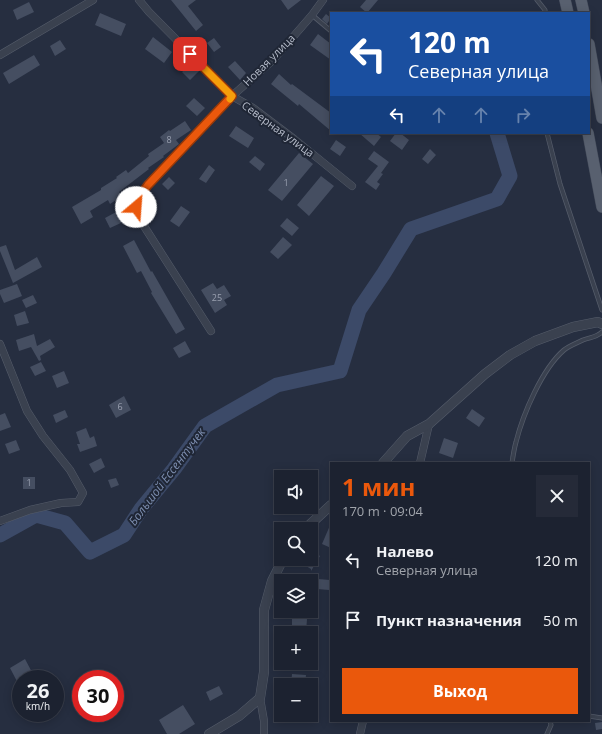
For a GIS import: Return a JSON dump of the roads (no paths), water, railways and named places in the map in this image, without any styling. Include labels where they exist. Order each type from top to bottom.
[{"type":"main road","points":[[565,0],[568,12]]},
{"type":"main road","points":[[581,0],[584,12]]},
{"type":"main road","points":[[590,50],[602,118]]},
{"type":"main road","points":[[588,134],[602,207]]},
{"type":"street","points":[[0,54],[93,0]]},
{"type":"street","name":"Северная улица","points":[[139,0],[232,96],[253,108],[352,186]]},
{"type":"street","name":"Новая улица","points":[[211,332],[142,223],[136,207],[140,196],[148,185],[232,96],[273,60],[323,0]]},
{"type":"street","points":[[384,462],[407,436],[429,424],[484,374],[510,355],[535,341],[573,327],[598,322],[602,324]]},
{"type":"street","points":[[0,344],[27,412],[43,436],[70,470],[83,492],[78,502],[61,503],[30,510],[0,521]]},
{"type":"street","points":[[420,462],[429,424]]},
{"type":"street","points":[[313,522],[330,506]]},
{"type":"street","points":[[264,734],[264,721],[260,698],[264,672],[264,610],[272,581],[279,566]]},
{"type":"street","points":[[209,734],[239,716],[260,698]]},
{"type":"street","points":[[360,734],[363,722]]},
{"type":"lane","points":[[536,0],[544,12]]},
{"type":"lane","points":[[312,15],[330,29]]},
{"type":"lane","points":[[547,134],[560,184],[602,310]]},
{"type":"lane","points":[[512,462],[516,441],[525,415],[533,396],[552,363],[565,349],[583,340],[598,336],[602,332]]},
{"type":"lane","points":[[590,716],[602,718]]},
{"type":"lane","points":[[548,733],[550,722]]},
{"type":"waterway","name":"Большой Ессентучек","points":[[0,535],[36,515],[65,523],[90,552],[124,535],[141,509],[174,469],[205,426],[277,385],[340,371],[359,310],[411,229],[497,199],[510,176],[497,134]]}]
